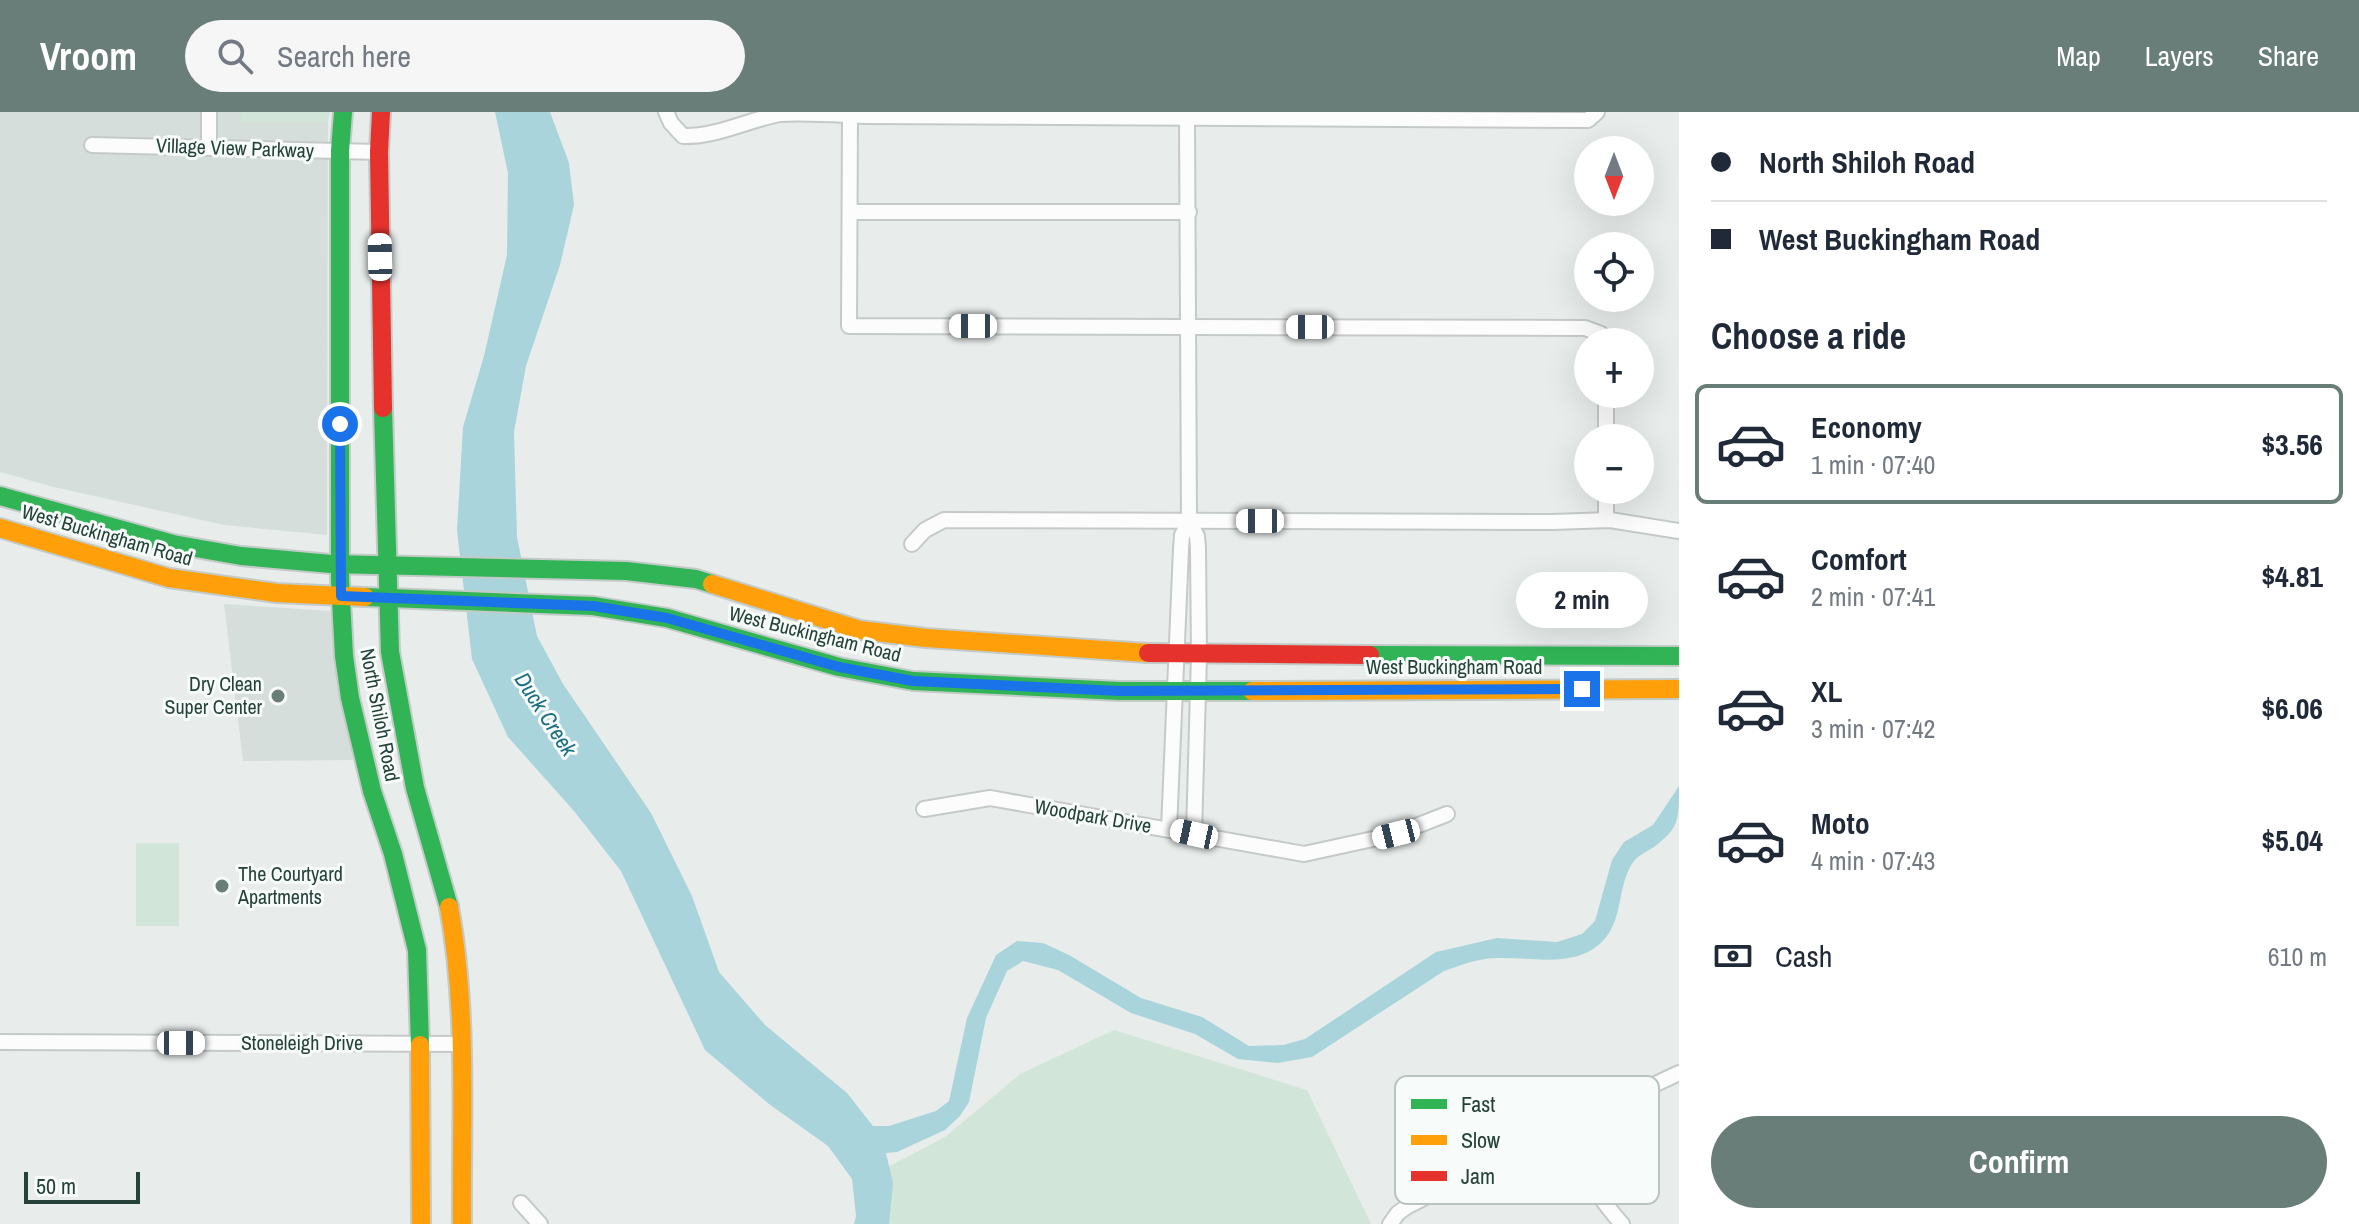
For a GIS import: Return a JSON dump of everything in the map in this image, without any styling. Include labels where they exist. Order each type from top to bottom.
[{"type":"main road","name":"North Shiloh Road","points":[[343,112],[340,151],[341,596],[350,698],[372,791],[396,866],[417,950],[421,1224]]},
{"type":"main road","name":"North Shiloh Road","points":[[381,112],[379,152],[387,597],[395,691],[415,788],[448,901],[457,950],[462,1224]]},
{"type":"main road","name":"West Buckingham Road","points":[[0,496],[173,544],[241,556],[340,564],[626,571],[696,579],[860,630],[926,638],[1175,655],[1679,656]]},
{"type":"main road","points":[[76,550],[87,519]]},
{"type":"main road","name":"West Buckingham Road","points":[[0,528],[169,578],[221,587],[341,596],[593,606],[667,618],[839,667],[913,681],[1119,691],[1679,689]]},
{"type":"street","points":[[209,112],[209,147]]},
{"type":"street","points":[[666,112],[683,136],[702,137],[744,122],[785,113],[1187,118],[1522,116],[1588,120],[1597,112]]},
{"type":"street","points":[[850,116],[849,326],[1585,328]]},
{"type":"street","points":[[1169,829],[1181,549],[1182,535],[1189,522],[1187,118]]},
{"type":"street","name":"Village View Parkway","points":[[92,145],[379,152]]},
{"type":"street","points":[[851,212],[1189,212]]},
{"type":"street","points":[[1606,504],[1606,520]]},
{"type":"street","points":[[912,544],[925,530],[944,520],[1606,520],[1679,531]]},
{"type":"street","points":[[1189,522],[1197,536],[1198,548],[1199,689],[1194,834]]},
{"type":"street","name":"Woodpark Drive","points":[[924,809],[990,798],[1304,854],[1396,834],[1447,814]]},
{"type":"street","name":"Stoneleigh Drive","points":[[0,1042],[460,1044]]},
{"type":"street","points":[[1659,1082],[1679,1073]]},
{"type":"street","points":[[521,1203],[540,1224]]},
{"type":"street","points":[[1390,1224],[1398,1213],[1412,1204]]},
{"type":"street","points":[[1604,1204],[1622,1224]]},
{"type":"shaded area","points":[[0,112],[241,112],[242,122],[328,122],[327,535],[224,525],[0,472]]},
{"type":"shaded area","points":[[224,604],[330,611],[353,760],[243,761]]},
{"type":"green space","points":[[241,112],[330,112],[328,122],[241,122]]},
{"type":"green space","points":[[136,843],[179,843],[179,926],[136,926]]},
{"type":"green space","points":[[1114,1030],[1307,1090],[1371,1224],[880,1224],[886,1168],[945,1137],[1020,1074]]},
{"type":"water","name":"Duck Creek","points":[[495,112],[550,112],[569,163],[574,205],[560,265],[526,366],[514,432],[517,537],[537,636],[563,684],[651,813],[692,896],[719,972],[765,1025],[847,1093],[873,1126],[889,1126],[936,1111],[949,1101],[967,1018],[996,955],[1017,941],[1043,943],[1141,998],[1202,1017],[1249,1046],[1283,1045],[1305,1039],[1436,952],[1497,938],[1557,942],[1582,934],[1595,921],[1612,860],[1624,842],[1653,825],[1679,786],[1679,808],[1673,829],[1636,859],[1629,869],[1616,918],[1607,936],[1596,947],[1571,958],[1491,958],[1444,971],[1312,1057],[1278,1063],[1238,1059],[1195,1034],[1131,1013],[1058,970],[1023,961],[1007,971],[986,1018],[969,1102],[945,1130],[897,1152],[886,1153],[893,1183],[889,1224],[854,1224],[852,1179],[828,1146],[769,1104],[705,1050],[621,871],[574,811],[508,737],[472,659],[457,530],[463,427],[484,356],[507,255],[508,173]]},
{"type":"traffic: fast","points":[[343,112],[340,151],[340,580],[344,656],[350,698],[372,791],[393,854],[417,950],[420,1045]]},
{"type":"traffic: fast","points":[[383,408],[390,652],[415,788],[449,907]]},
{"type":"traffic: fast","points":[[0,496],[173,544],[241,556],[331,564],[626,571],[696,579],[712,584]]},
{"type":"traffic: fast","points":[[365,597],[593,606],[667,618],[839,667],[913,681],[1119,691],[1252,691]]},
{"type":"traffic: fast","points":[[1370,655],[1679,656]]},
{"type":"traffic: slow","points":[[0,528],[169,578],[277,593],[365,597]]},
{"type":"traffic: slow","points":[[712,584],[860,630],[926,638],[1148,653]]},
{"type":"traffic: slow","points":[[1252,691],[1679,689]]},
{"type":"traffic: slow","points":[[449,907],[461,1025],[462,1224]]},
{"type":"traffic: slow","points":[[420,1045],[421,1224]]},
{"type":"traffic: jam","points":[[381,112],[383,408]]},
{"type":"traffic: jam","points":[[1148,653],[1370,655]]},
{"type":"place","name":"Dry Clean Super Center","points":[[278,696]]},
{"type":"place","name":"The Courtyard Apartments","points":[[222,886]]},
{"type":"route","points":[[340,424],[341,596],[593,606],[667,618],[839,667],[913,681],[1119,691],[1582,689]]}]
